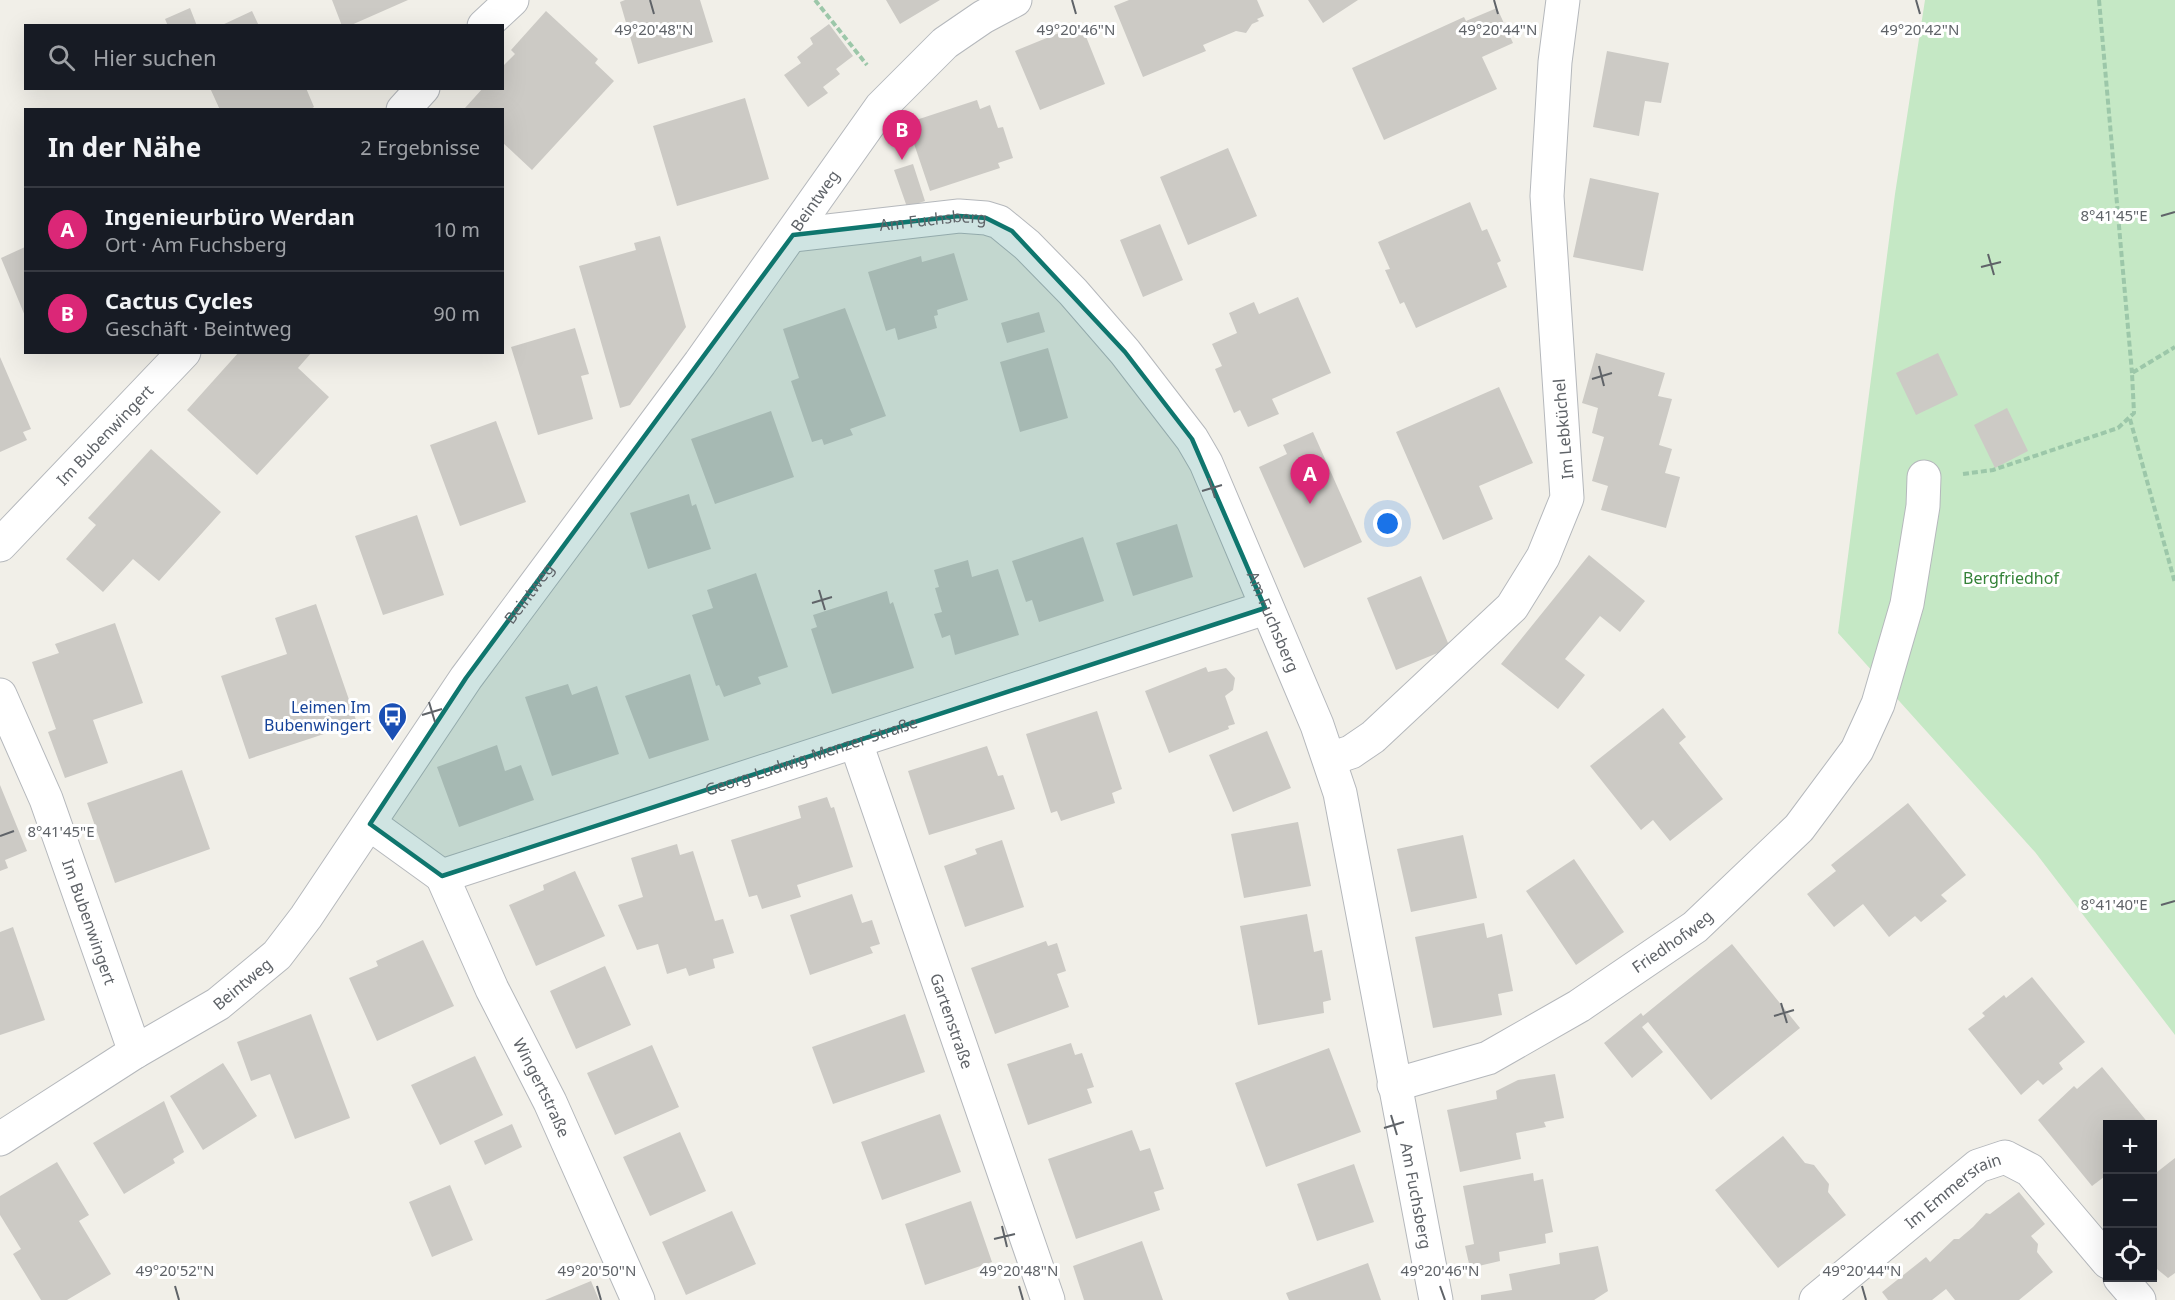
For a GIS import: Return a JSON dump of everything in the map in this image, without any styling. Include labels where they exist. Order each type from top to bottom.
[{"type":"street","points":[[486,24],[512,0]]},
{"type":"street","name":"Beintweg","points":[[0,1138],[135,1052],[218,1004],[277,955],[306,917],[466,678],[793,235],[851,146],[891,95],[945,43],[982,17],[1015,0]]},
{"type":"street","name":"Im Lebküchel","points":[[1330,759],[1351,752],[1373,737],[1512,607],[1543,557],[1564,508],[1568,479],[1560,407],[1547,196],[1554,72],[1563,0]]},
{"type":"street","points":[[405,108],[421,90]]},
{"type":"street","name":"Am Fuchsberg","points":[[793,235],[959,216],[986,218],[1012,231],[1073,292],[1125,352],[1192,439],[1206,463],[1330,759],[1348,832],[1436,1300]]},
{"type":"street","name":"Im Bubenwingert","points":[[0,545],[181,354]]},
{"type":"street","name":"Friedhofweg","points":[[1395,1085],[1488,1058],[1579,1006],[1695,927],[1799,828],[1857,750],[1878,704],[1906,604],[1923,506],[1924,477]]},
{"type":"street","name":"Georg-Ludwig-Menzer-Straße","points":[[442,876],[1265,608]]},
{"type":"street","name":"Im Bubenwingert","points":[[0,695],[46,799],[135,1052]]},
{"type":"street","name":"Gartenstraße","points":[[856,743],[1048,1300]]},
{"type":"street","points":[[369,824],[442,876]]},
{"type":"street","name":"Wingertstraße","points":[[442,876],[492,989],[550,1102],[638,1300]]},
{"type":"street","name":"Im Emmersrain","points":[[1816,1300],[1978,1166],[2005,1157],[2030,1170],[2103,1256]]},
{"type":"street","points":[[2123,1282],[2139,1300]]},
{"type":"path","points":[[814,0],[891,95]]},
{"type":"path","points":[[1924,477],[1994,470],[2118,428],[2134,413],[2099,0]]},
{"type":"path","points":[[2132,373],[2175,346]]},
{"type":"path","points":[[2130,419],[2175,583]]},
{"type":"highlighted area","points":[[959,216],[986,218],[1012,231],[1125,352],[1192,439],[1265,608],[442,876],[370,824],[466,678],[793,235]]},
{"type":"green space","name":"Bergfriedhof","points":[[1925,0],[2175,0],[2175,1035],[2035,852],[1838,633],[1895,194]]},
{"type":"building","points":[[332,0],[408,0],[354,24],[341,24]]},
{"type":"building","points":[[625,0],[700,0],[713,42],[638,64],[620,2]]},
{"type":"building","points":[[886,0],[940,0],[900,24]]},
{"type":"building","points":[[1129,0],[1257,0],[1264,16],[1257,19],[1259,21],[1252,24],[1246,33],[1236,31],[1203,45],[1206,51],[1143,77],[1114,6]]},
{"type":"building","points":[[1308,0],[1358,0],[1323,23]]},
{"type":"building","points":[[190,8],[196,24],[167,24],[165,19]]},
{"type":"building","points":[[1497,8],[1513,43],[1482,57],[1497,89],[1384,140],[1352,68],[1464,17],[1466,21]]},
{"type":"building","points":[[252,11],[258,24],[224,24]]},
{"type":"building","points":[[546,11],[598,59],[595,63],[614,81],[532,170],[504,144],[504,108],[465,108],[481,90],[504,90],[504,65],[515,54],[511,50]]},
{"type":"building","points":[[829,24],[853,56],[836,69],[840,74],[823,87],[828,93],[808,107],[784,75],[801,63],[797,57],[813,44],[810,38]]},
{"type":"building","points":[[1081,24],[1105,84],[1040,110],[1015,51]]},
{"type":"building","points":[[1607,51],[1669,63],[1661,103],[1645,101],[1639,136],[1593,127]]},
{"type":"building","points":[[211,90],[307,90],[314,107],[312,108],[219,108]]},
{"type":"building","points":[[745,98],[769,179],[677,206],[653,126]]},
{"type":"building","points":[[977,100],[980,109],[990,105],[998,128],[1003,127],[1013,158],[998,163],[1000,168],[930,191],[907,123]]},
{"type":"building","points":[[1228,148],[1257,216],[1188,245],[1160,177]]},
{"type":"building","points":[[913,164],[925,201],[907,207],[894,170]]},
{"type":"building","points":[[1590,178],[1659,193],[1643,271],[1573,257]]},
{"type":"building","points":[[1470,202],[1482,231],[1487,229],[1501,261],[1497,263],[1507,287],[1416,328],[1404,302],[1400,304],[1385,270],[1390,269],[1378,242]]},
{"type":"building","points":[[1160,224],[1183,280],[1143,297],[1120,240]]},
{"type":"building","points":[[660,236],[686,327],[630,405],[620,408],[579,266],[636,250],[634,243]]},
{"type":"building","points":[[24,247],[24,314],[1,258]]},
{"type":"building","points":[[954,253],[968,300],[937,310],[938,315],[934,316],[937,328],[898,340],[895,328],[886,331],[868,272],[921,256],[922,262]]},
{"type":"building","points":[[1298,297],[1331,373],[1272,399],[1279,414],[1248,427],[1240,410],[1234,413],[1215,369],[1222,366],[1212,344],[1237,333],[1229,313],[1254,302],[1259,314]]},
{"type":"building","points":[[845,308],[886,416],[850,429],[853,435],[824,445],[822,439],[812,442],[791,381],[799,378],[783,329]]},
{"type":"building","points":[[1039,312],[1045,332],[1007,343],[1001,323]]},
{"type":"building","points":[[575,328],[589,374],[581,376],[593,419],[538,435],[511,347]]},
{"type":"building","points":[[1048,348],[1068,418],[1020,432],[1000,362]]},
{"type":"building","points":[[1596,353],[1665,373],[1658,396],[1672,399],[1659,445],[1672,449],[1665,473],[1680,477],[1666,528],[1601,510],[1608,486],[1592,481],[1604,437],[1592,433],[1598,408],[1582,403]]},
{"type":"building","points":[[1938,353],[1958,395],[1916,415],[1896,373]]},
{"type":"building","points":[[237,354],[310,354],[298,368],[329,397],[257,475],[187,410]]},
{"type":"building","points":[[0,357],[31,429],[23,432],[27,440],[0,452]]},
{"type":"building","points":[[1499,387],[1533,463],[1479,486],[1493,519],[1443,540],[1396,432]]},
{"type":"building","points":[[2007,408],[2028,451],[1995,468],[1974,425]]},
{"type":"building","points":[[771,411],[794,477],[715,504],[691,439]]},
{"type":"building","points":[[496,421],[526,502],[460,526],[430,445]]},
{"type":"building","points":[[1313,432],[1362,542],[1304,568],[1259,467],[1287,454],[1283,445]]},
{"type":"building","points":[[151,449],[221,512],[159,581],[133,559],[103,592],[66,559],[96,525],[88,518]]},
{"type":"building","points":[[689,494],[692,506],[696,504],[711,549],[648,569],[630,513]]},
{"type":"building","points":[[417,515],[444,595],[383,615],[355,536]]},
{"type":"building","points":[[1177,524],[1193,577],[1133,596],[1116,543]]},
{"type":"building","points":[[1083,537],[1104,601],[1039,622],[1032,600],[1026,602],[1012,561]]},
{"type":"building","points":[[1589,555],[1645,601],[1620,632],[1600,616],[1565,659],[1585,675],[1558,709],[1501,664]]},
{"type":"building","points":[[968,560],[972,577],[998,569],[1019,635],[955,655],[950,635],[942,638],[934,614],[942,612],[935,588],[939,587],[934,570]]},
{"type":"building","points":[[756,573],[788,667],[758,677],[761,684],[724,697],[719,685],[716,686],[692,615],[713,608],[707,590]]},
{"type":"building","points":[[1421,576],[1450,648],[1396,670],[1367,598]]},
{"type":"building","points":[[887,591],[890,604],[893,602],[914,668],[832,694],[811,629],[817,627],[813,615]]},
{"type":"building","points":[[316,604],[357,723],[249,759],[221,676],[287,654],[275,618]]},
{"type":"building","points":[[115,623],[143,703],[93,720],[108,763],[65,778],[48,732],[56,729],[32,662],[59,653],[55,644]]},
{"type":"building","points":[[1206,667],[1208,672],[1226,668],[1235,678],[1233,690],[1225,696],[1235,724],[1228,726],[1229,729],[1169,753],[1145,691]]},
{"type":"building","points":[[690,674],[709,740],[649,759],[625,696]]},
{"type":"building","points":[[568,684],[572,695],[597,686],[619,754],[552,776],[525,697]]},
{"type":"building","points":[[1663,708],[1686,737],[1679,743],[1723,799],[1670,841],[1653,820],[1641,830],[1590,766]]},
{"type":"building","points":[[1097,711],[1122,789],[1112,793],[1115,803],[1061,821],[1057,811],[1051,813],[1026,734]]},
{"type":"building","points":[[1267,731],[1291,788],[1233,812],[1209,755]]},
{"type":"building","points":[[497,745],[505,771],[521,765],[534,800],[459,827],[437,767]]},
{"type":"building","points":[[987,746],[998,776],[1003,775],[1015,809],[929,835],[908,771]]},
{"type":"building","points":[[182,770],[210,849],[115,883],[87,803]]},
{"type":"building","points":[[0,785],[27,851],[5,860],[8,868],[0,871]]},
{"type":"building","points":[[827,797],[831,808],[834,807],[853,867],[797,885],[801,897],[762,909],[757,895],[749,897],[731,840],[801,818],[798,806]]},
{"type":"building","points":[[1908,803],[1966,875],[1941,895],[1947,901],[1921,922],[1915,916],[1889,937],[1863,904],[1834,927],[1807,894],[1836,871],[1831,865]]},
{"type":"building","points":[[1298,822],[1311,886],[1244,898],[1231,834]]},
{"type":"building","points":[[1463,835],[1477,898],[1411,912],[1397,849]]},
{"type":"building","points":[[1002,840],[1024,907],[965,927],[944,866],[977,854],[975,849]]},
{"type":"building","points":[[677,844],[680,855],[693,851],[715,921],[723,919],[734,953],[713,959],[715,968],[689,976],[686,968],[667,974],[658,944],[637,950],[618,905],[643,897],[631,858]]},
{"type":"building","points":[[1574,859],[1624,932],[1576,965],[1526,891]]},
{"type":"building","points":[[575,871],[605,936],[536,966],[509,905],[544,890],[543,885]]},
{"type":"building","points":[[852,894],[862,923],[872,920],[880,944],[870,947],[873,953],[810,975],[790,915]]},
{"type":"building","points":[[1307,914],[1314,952],[1322,950],[1331,1000],[1323,1002],[1324,1013],[1258,1025],[1240,926]]},
{"type":"building","points":[[1484,923],[1487,938],[1502,934],[1513,991],[1498,994],[1502,1015],[1433,1028],[1415,937]]},
{"type":"building","points":[[13,927],[45,1020],[0,1035],[0,932]]},
{"type":"building","points":[[423,940],[454,1006],[377,1041],[349,978],[378,966],[376,961]]},
{"type":"building","points":[[1046,941],[1048,946],[1057,943],[1066,971],[1057,974],[1069,1007],[995,1034],[971,968]]},
{"type":"building","points":[[1732,944],[1800,1028],[1711,1100],[1648,1022],[1642,1027],[1663,1052],[1632,1078],[1604,1043],[1641,1013],[1643,1016]]},
{"type":"building","points":[[605,966],[631,1025],[576,1049],[550,991]]},
{"type":"building","points":[[2032,977],[2085,1042],[2059,1063],[2063,1069],[2043,1085],[2038,1080],[2021,1095],[1968,1029],[1985,1016],[1982,1013],[2004,995],[2006,998]]},
{"type":"building","points":[[311,1014],[350,1118],[295,1139],[270,1074],[251,1081],[237,1042]]},
{"type":"building","points":[[905,1014],[925,1072],[833,1104],[812,1047]]},
{"type":"building","points":[[1071,1043],[1075,1055],[1082,1053],[1094,1087],[1087,1089],[1092,1103],[1028,1125],[1007,1064]]},
{"type":"building","points":[[652,1045],[679,1107],[615,1135],[587,1073]]},
{"type":"building","points":[[1329,1048],[1361,1132],[1266,1167],[1235,1083]]},
{"type":"building","points":[[475,1056],[503,1115],[440,1145],[411,1085]]},
{"type":"building","points":[[223,1063],[257,1116],[203,1150],[170,1096]]},
{"type":"building","points":[[2102,1067],[2146,1120],[2103,1120],[2103,1178],[2092,1186],[2038,1120],[2074,1086],[2077,1089]]},
{"type":"building","points":[[1555,1074],[1564,1118],[1544,1122],[1546,1127],[1516,1133],[1521,1159],[1460,1172],[1447,1110],[1497,1099],[1496,1091],[1518,1080]]},
{"type":"building","points":[[164,1101],[184,1152],[173,1159],[175,1163],[124,1194],[93,1143]]},
{"type":"building","points":[[940,1114],[961,1172],[882,1200],[861,1142]]},
{"type":"building","points":[[512,1124],[522,1147],[485,1165],[474,1141]]},
{"type":"building","points":[[1132,1130],[1140,1151],[1150,1148],[1164,1189],[1154,1192],[1160,1210],[1076,1239],[1048,1159]]},
{"type":"building","points":[[680,1132],[706,1191],[650,1216],[623,1157]]},
{"type":"building","points":[[1783,1136],[1805,1163],[1814,1165],[1829,1184],[1828,1192],[1846,1215],[1778,1268],[1715,1190]]},
{"type":"building","points":[[2175,1158],[2175,1273],[2168,1278],[2157,1269],[2157,1172]]},
{"type":"building","points":[[57,1162],[89,1215],[79,1221],[111,1274],[67,1300],[41,1300],[13,1254],[21,1249],[0,1215],[0,1196]]},
{"type":"building","points":[[1354,1164],[1374,1222],[1317,1241],[1297,1184]]},
{"type":"building","points":[[1533,1173],[1534,1181],[1543,1179],[1553,1232],[1545,1234],[1546,1243],[1499,1252],[1500,1261],[1470,1268],[1465,1246],[1474,1244],[1463,1186]]},
{"type":"building","points":[[450,1185],[473,1240],[432,1257],[409,1202]]},
{"type":"building","points":[[2019,1192],[2045,1224],[2031,1236],[2038,1244],[2037,1252],[2053,1272],[2019,1300],[1955,1300],[1946,1289],[1932,1300],[1888,1300],[1882,1292],[1926,1257],[1930,1262],[1954,1239],[1959,1239],[1973,1227],[1986,1213],[1990,1214]]},
{"type":"building","points":[[971,1201],[992,1262],[925,1285],[905,1224]]},
{"type":"building","points":[[732,1211],[756,1264],[686,1295],[662,1242]]},
{"type":"building","points":[[1142,1241],[1163,1300],[1084,1300],[1073,1266]]},
{"type":"building","points":[[1598,1246],[1608,1291],[1594,1300],[1481,1300],[1481,1295],[1512,1290],[1509,1274],[1560,1264],[1559,1253]]},
{"type":"building","points":[[1368,1263],[1381,1300],[1289,1300],[1286,1293]]},
{"type":"building","points":[[591,1281],[599,1300],[545,1300]]},
{"type":"place","name":"Cactus Cycles","points":[[902,160]]},
{"type":"place","name":"Ingenieurbüro Werdan","points":[[1310,504]]},
{"type":"place","name":"Leimen Im Bubenwingert","points":[[392,742]]}]
